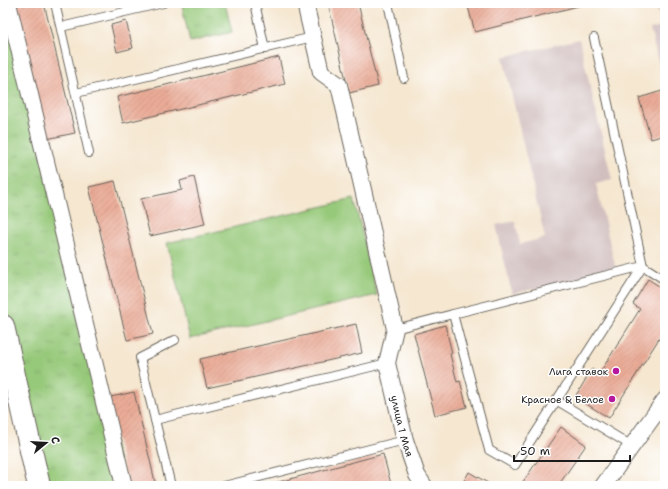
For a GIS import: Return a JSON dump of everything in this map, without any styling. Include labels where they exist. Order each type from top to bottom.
[{"type":"main road","points":[[3,326],[39,486]]},
{"type":"street","points":[[8,3],[124,486]]},
{"type":"street","points":[[305,3],[321,72],[339,86],[395,329],[387,363]]},
{"type":"street","name":"улица 1 Мая","points":[[387,363],[405,440],[417,475],[424,486]]},
{"type":"street","points":[[603,486],[665,400]]},
{"type":"lane","points":[[56,3],[89,153]]},
{"type":"lane","points":[[61,27],[163,3]]},
{"type":"lane","points":[[254,3],[265,48]]},
{"type":"lane","points":[[388,3],[404,78]]},
{"type":"lane","points":[[76,93],[313,37]]},
{"type":"lane","points":[[453,314],[489,450],[515,465],[643,266],[594,38]]},
{"type":"lane","points":[[395,329],[643,266],[665,280]]},
{"type":"lane","points":[[171,486],[140,358],[175,340]]},
{"type":"lane","points":[[155,420],[387,363]]},
{"type":"lane","points":[[556,400],[632,446]]},
{"type":"lane","points":[[224,486],[405,440]]},
{"type":"shaded area","points":[[655,3],[665,3],[665,67],[660,68],[650,29],[662,26]]},
{"type":"shaded area","points":[[579,39],[612,180],[596,184],[616,270],[512,294],[496,225],[515,221],[520,244],[545,238],[503,57]]},
{"type":"green space","points":[[3,3],[125,486],[47,486],[3,293]]},
{"type":"green space","points":[[196,3],[225,3],[232,32],[190,42],[182,6]]},
{"type":"green space","points":[[354,199],[377,295],[190,339],[167,243]]},
{"type":"building","points":[[15,3],[44,3],[75,133],[46,139]]},
{"type":"building","points":[[328,3],[358,3],[378,86],[349,93]]},
{"type":"building","points":[[467,3],[586,3],[586,4],[475,32]]},
{"type":"building","points":[[126,21],[133,48],[117,52],[111,25]]},
{"type":"building","points":[[279,57],[285,84],[123,123],[117,97]]},
{"type":"building","points":[[665,90],[665,135],[651,139],[639,98]]},
{"type":"building","points":[[194,177],[205,224],[150,236],[141,199],[182,190],[180,181]]},
{"type":"building","points":[[115,181],[153,334],[127,340],[89,187]]},
{"type":"building","points":[[648,279],[665,290],[665,329],[609,418],[575,397],[592,369],[599,374],[640,309],[633,304]]},
{"type":"building","points":[[356,324],[362,353],[207,388],[200,359]]},
{"type":"building","points":[[445,325],[457,382],[460,381],[467,407],[435,415],[414,334]]},
{"type":"building","points":[[134,392],[156,486],[128,486],[106,398]]},
{"type":"building","points":[[561,427],[586,445],[558,486],[520,486]]},
{"type":"building","points":[[383,454],[391,484],[383,486],[264,486]]},
{"type":"building","points":[[469,472],[493,486],[461,486]]},
{"type":"place","name":"Лига ставок","points":[[616,371]]},
{"type":"place","name":"Красное & Белое","points":[[612,399]]}]
